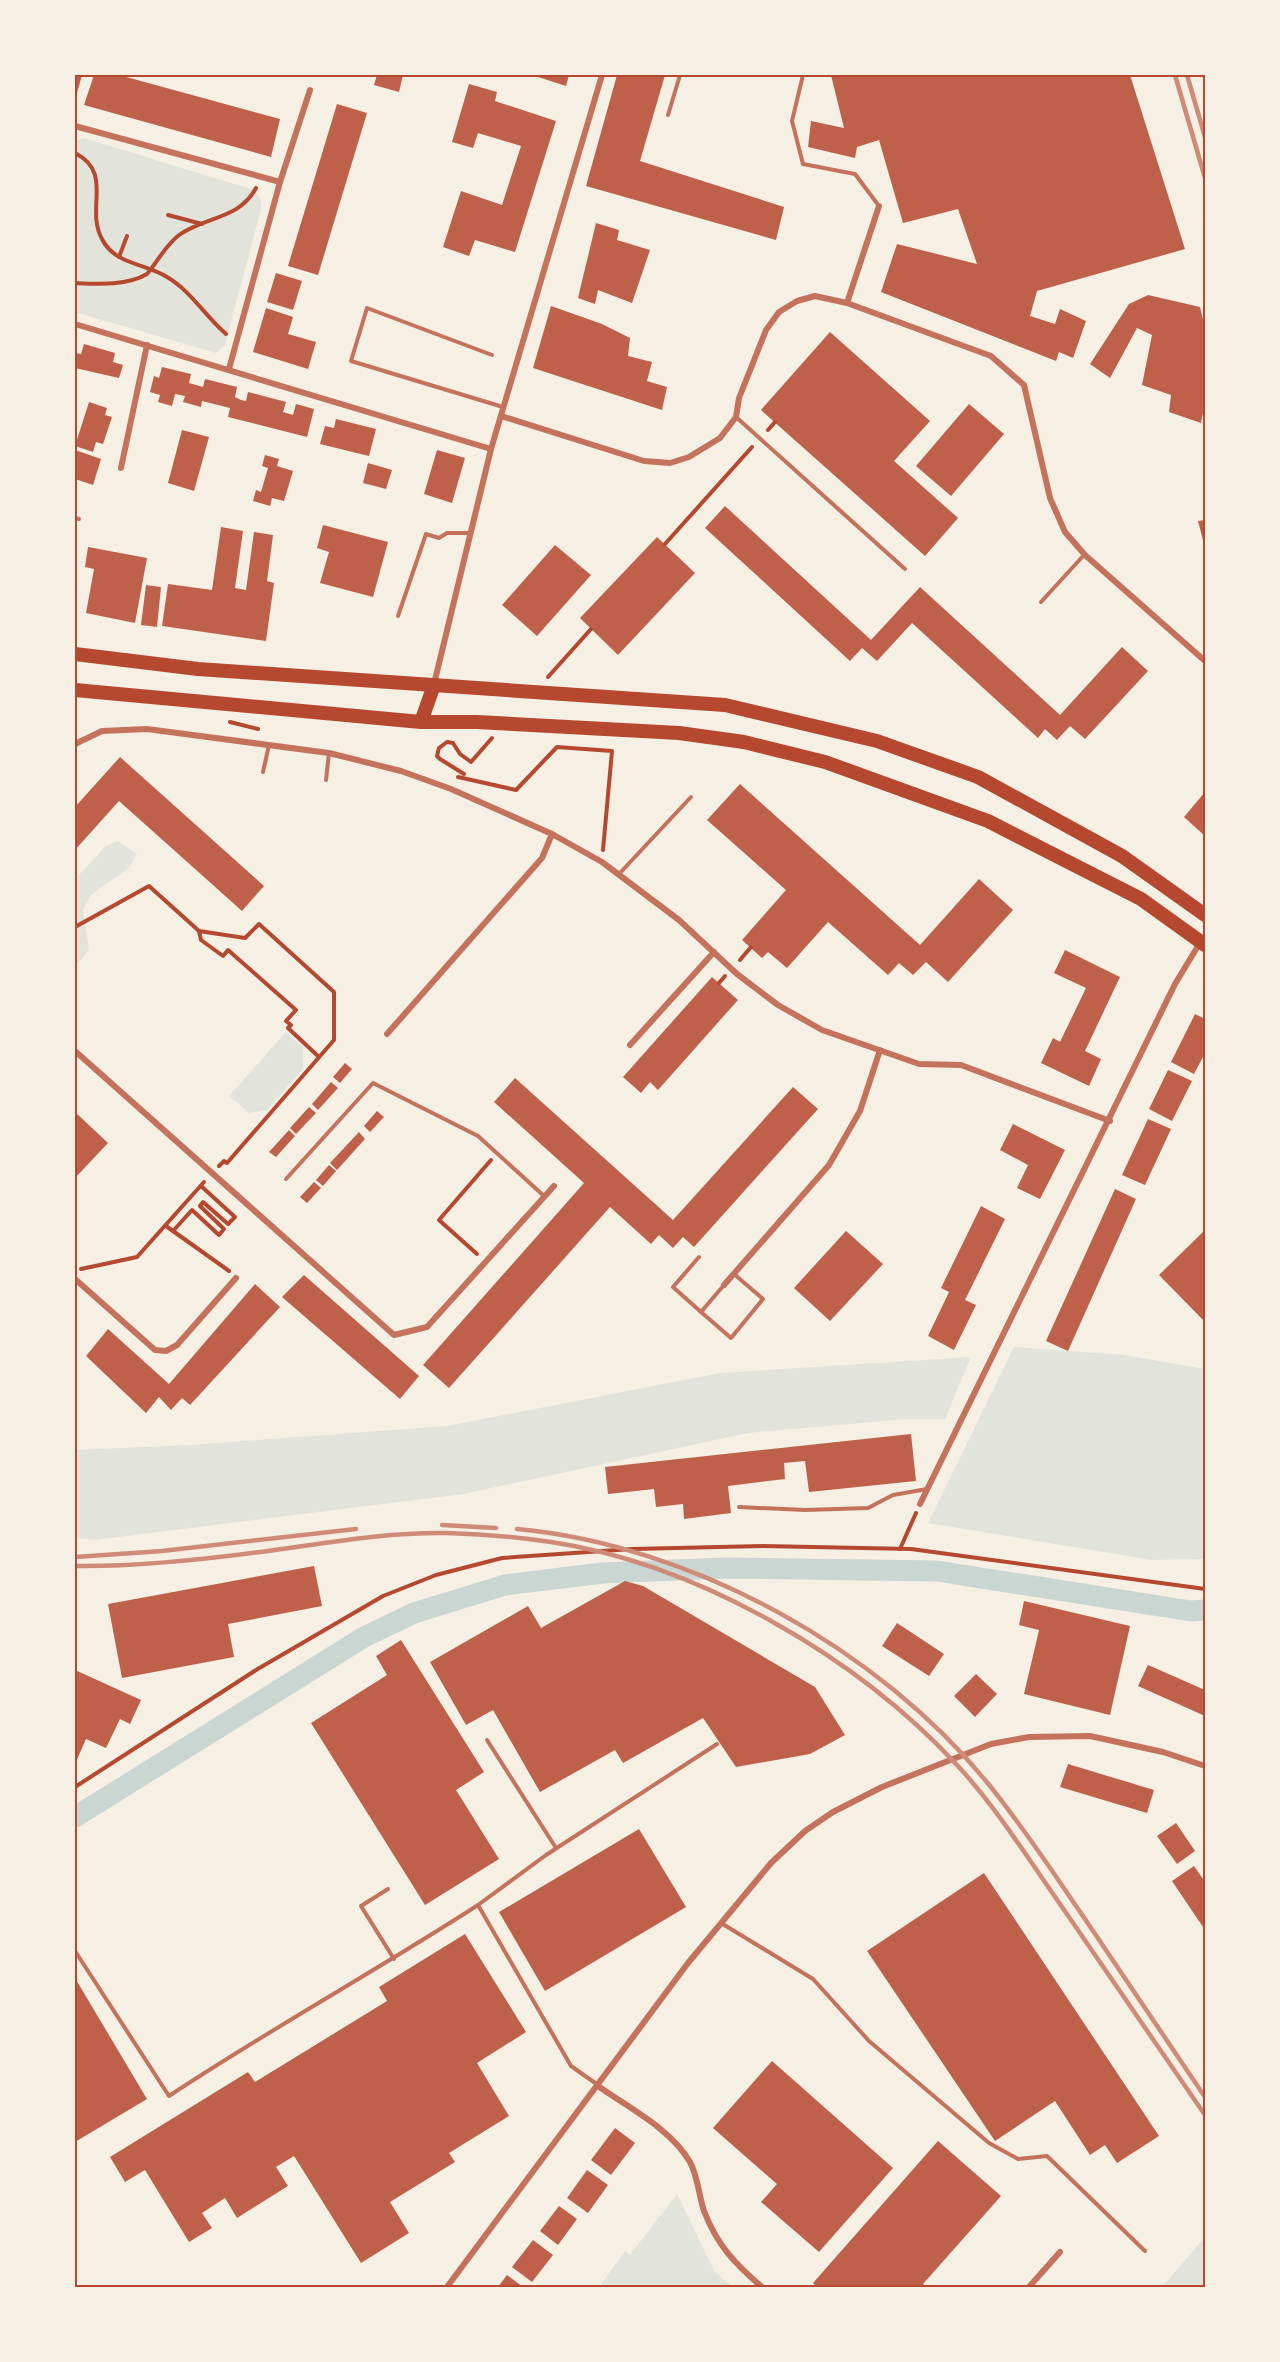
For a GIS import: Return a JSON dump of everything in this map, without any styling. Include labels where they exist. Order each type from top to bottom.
[{"type":"main road","points":[[75,654],[198,669],[725,705],[877,741],[978,777],[1046,812],[1122,856],[1205,915]]},
{"type":"main road","points":[[421,722],[434,685]]},
{"type":"main road","points":[[75,690],[421,722],[477,722],[679,733],[744,742],[825,762],[988,821],[1142,899],[1204,940]]},
{"type":"street","points":[[434,685],[491,449],[602,75]]},
{"type":"street","points":[[229,369],[280,182],[310,90]]},
{"type":"street","points":[[75,126],[280,182]]},
{"type":"street","points":[[847,303],[879,206]]},
{"type":"street","points":[[501,416],[644,461],[670,463],[689,458],[720,438],[736,417],[739,398],[766,330],[779,312],[797,301],[815,296],[847,303],[991,356],[1024,386],[1050,498],[1065,532],[1085,555],[1205,662]]},
{"type":"street","points":[[75,324],[491,449]]},
{"type":"street","points":[[121,468],[147,345]]},
{"type":"street","points":[[75,744],[102,731],[147,729],[329,753],[401,771],[451,789],[552,834],[602,862],[680,920],[714,952],[778,1005],[822,1030],[919,1064],[961,1065],[1110,1121]]},
{"type":"street","points":[[387,1034],[542,858],[552,834]]},
{"type":"street","points":[[920,1504],[1110,1121],[1175,984],[1204,940]]},
{"type":"street","points":[[630,1045],[714,952]]},
{"type":"street","points":[[724,1285],[829,1165],[860,1112],[880,1050]]},
{"type":"street","points":[[75,1051],[394,1335],[427,1327],[554,1186]]},
{"type":"street","points":[[75,1279],[155,1350],[166,1350],[177,1345],[236,1278]]},
{"type":"street","points":[[447,2287],[688,1963],[771,1863],[805,1831],[833,1812],[882,1787],[991,1744],[1029,1737],[1090,1736],[1163,1752],[1205,1765]]},
{"type":"street","points":[[598,2086],[670,2137],[690,2163],[704,2211],[719,2245],[762,2287]]},
{"type":"street","points":[[1029,2287],[1060,2252]]},
{"type":"lane","points":[[668,115],[680,75]]},
{"type":"lane","points":[[803,75],[792,121],[804,164],[855,174],[879,206]]},
{"type":"lane","points":[[492,355],[367,308],[351,362],[503,408]]},
{"type":"lane","points":[[736,417],[905,569]]},
{"type":"lane","points":[[398,616],[426,534],[439,538],[447,533],[471,533]]},
{"type":"lane","points":[[1041,602],[1085,555]]},
{"type":"lane","points":[[263,772],[269,744]]},
{"type":"lane","points":[[326,780],[329,753]]},
{"type":"lane","points":[[619,874],[691,797]]},
{"type":"lane","points":[[286,1179],[374,1083],[478,1136],[544,1197]]},
{"type":"lane","points":[[699,1257],[673,1287],[730,1338],[763,1299],[734,1274]]},
{"type":"lane","points":[[701,1312],[724,1285]]},
{"type":"lane","points":[[739,1507],[805,1510],[868,1508],[893,1495],[928,1489]]},
{"type":"lane","points":[[488,1740],[556,1848]]},
{"type":"lane","points":[[75,1951],[169,2096],[244,2046],[394,1959],[478,1905],[556,1848],[717,1744]]},
{"type":"lane","points":[[388,1889],[361,1906],[394,1959]]},
{"type":"lane","points":[[478,1905],[571,2066],[598,2086]]},
{"type":"lane","points":[[721,1923],[813,1979],[868,2041],[989,2143],[1018,2159],[1047,2156],[1145,2251]]},
{"type":"path","points":[[75,153],[85,158],[95,172],[98,228],[102,239],[118,257],[151,269],[180,286],[205,315],[236,343]]},
{"type":"path","points":[[75,283],[99,284],[140,278],[151,269],[178,236],[221,218],[246,204],[262,177]]},
{"type":"path","points":[[168,215],[203,224]]},
{"type":"path","points":[[118,257],[127,236]]},
{"type":"path","points":[[767,431],[775,422]]},
{"type":"path","points":[[665,544],[759,440]]},
{"type":"path","points":[[223,721],[268,732]]},
{"type":"path","points":[[464,774],[440,759],[437,752],[447,742],[453,743],[460,754],[471,762]]},
{"type":"path","points":[[449,774],[516,790],[557,747],[612,751],[602,862]]},
{"type":"path","points":[[75,927],[149,886],[198,931],[201,940],[223,956],[228,950],[296,1010],[286,1020],[291,1025],[288,1028],[319,1057]]},
{"type":"path","points":[[198,931],[245,939],[259,924],[334,992],[334,1040],[227,1163],[224,1161],[212,1173]]},
{"type":"path","points":[[485,1262],[439,1220],[497,1153]]},
{"type":"path","points":[[75,1271],[137,1257],[201,1186],[235,1217],[228,1224],[204,1202],[200,1206],[224,1229],[219,1235],[192,1210],[173,1231]]},
{"type":"path","points":[[166,1226],[236,1278]]},
{"type":"path","points":[[900,1549],[920,1504]]},
{"type":"path","points":[[75,1787],[256,1670],[383,1596],[480,1562],[632,1549],[763,1546],[900,1549],[1205,1590]]},
{"type":"shaded area","points":[[84,138],[254,190],[261,200],[261,209],[225,345],[216,353],[75,312],[75,141]]},
{"type":"shaded area","points":[[118,841],[137,854],[130,867],[91,895],[83,910],[89,950],[75,966],[75,879],[106,846]]},
{"type":"shaded area","points":[[286,1032],[303,1047],[303,1069],[267,1110],[249,1113],[229,1096]]},
{"type":"shaded area","points":[[1014,1347],[1124,1355],[1205,1369],[1205,1559],[1152,1560],[928,1523]]},
{"type":"shaded area","points":[[971,1357],[945,1419],[907,1419],[748,1433],[464,1494],[94,1540],[75,1538],[75,1450],[190,1445],[447,1426],[720,1373]]},
{"type":"shaded area","points":[[677,2194],[715,2272],[733,2287],[599,2287],[625,2251],[630,2255]]},
{"type":"shaded area","points":[[1205,2237],[1205,2287],[1162,2287]]},
{"type":"building","points":[[75,75],[82,75],[77,93],[75,92]]},
{"type":"building","points":[[94,75],[119,75],[280,119],[271,157],[84,105]]},
{"type":"building","points":[[377,75],[403,75],[399,92],[374,85]]},
{"type":"building","points":[[538,75],[569,75],[566,86],[538,77]]},
{"type":"building","points":[[617,75],[665,75],[640,161],[784,207],[776,240],[586,186]]},
{"type":"building","points":[[831,75],[1130,75],[1185,249],[1037,291],[1030,316],[1055,324],[1060,309],[1086,321],[1073,358],[1059,352],[1056,361],[881,292],[897,244],[977,264],[958,209],[903,223],[879,140],[857,147],[855,158],[808,147],[811,121],[844,128]]},
{"type":"building","points":[[469,84],[497,92],[495,101],[556,121],[515,252],[475,240],[469,256],[443,247],[461,191],[502,205],[521,146],[478,133],[473,148],[452,142]]},
{"type":"building","points":[[337,104],[367,113],[318,275],[288,266]]},
{"type":"building","points":[[596,223],[619,230],[617,240],[650,250],[632,303],[598,290],[595,304],[578,298]]},
{"type":"building","points":[[276,273],[302,281],[293,310],[267,302]]},
{"type":"building","points":[[1148,295],[1200,307],[1205,328],[1205,403],[1201,423],[1169,412],[1171,395],[1142,385],[1152,335],[1137,328],[1110,378],[1090,364],[1129,304]]},
{"type":"building","points":[[551,306],[602,324],[630,338],[628,356],[652,362],[647,381],[667,387],[662,410],[533,368]]},
{"type":"building","points":[[266,308],[293,317],[288,334],[316,342],[308,369],[253,352]]},
{"type":"building","points":[[830,332],[930,421],[894,461],[958,518],[925,556],[761,410]]},
{"type":"building","points":[[84,344],[115,353],[113,362],[123,365],[119,378],[75,368],[75,353],[81,354]]},
{"type":"building","points":[[162,367],[191,374],[189,383],[203,387],[205,379],[237,387],[235,397],[241,400],[246,401],[248,392],[286,402],[283,412],[293,415],[296,404],[314,409],[307,437],[228,417],[230,408],[202,401],[201,407],[183,402],[185,396],[175,394],[172,406],[158,402],[160,395],[150,392],[154,376],[159,378]]},
{"type":"building","points":[[89,402],[107,408],[105,415],[112,417],[103,444],[96,442],[93,452],[75,446]]},
{"type":"building","points":[[969,404],[1004,434],[951,496],[916,466]]},
{"type":"building","points":[[336,419],[376,429],[369,456],[320,444],[325,426],[334,428]]},
{"type":"building","points":[[182,430],[209,437],[194,491],[168,483]]},
{"type":"building","points":[[75,450],[101,459],[93,485],[75,479]]},
{"type":"building","points":[[437,450],[465,458],[452,503],[424,494]]},
{"type":"building","points":[[265,455],[279,459],[277,466],[293,471],[284,501],[272,498],[270,506],[253,501],[256,490],[261,492],[268,468],[262,466]]},
{"type":"building","points":[[368,463],[392,470],[386,489],[363,483]]},
{"type":"building","points":[[725,506],[871,640],[920,587],[1060,715],[1122,647],[1148,671],[1085,739],[1070,726],[1057,740],[1045,729],[1038,738],[912,623],[877,661],[862,648],[850,661],[705,528]]},
{"type":"building","points":[[1205,520],[1205,544],[1204,544],[1198,521]]},
{"type":"building","points":[[323,525],[388,542],[373,597],[320,583],[329,552],[317,548]]},
{"type":"building","points":[[221,527],[243,531],[235,588],[246,590],[254,532],[273,535],[267,581],[274,583],[266,641],[162,626],[168,584],[212,590]]},
{"type":"building","points":[[657,537],[695,573],[618,655],[580,618]]},
{"type":"building","points":[[555,545],[591,575],[537,636],[502,605]]},
{"type":"building","points":[[88,547],[147,558],[135,623],[86,613],[94,569],[85,567]]},
{"type":"building","points":[[146,585],[161,587],[157,627],[141,625]]},
{"type":"building","points":[[120,757],[264,886],[242,911],[119,801],[75,850],[75,807]]},
{"type":"building","points":[[740,784],[920,945],[979,879],[1013,910],[948,982],[926,962],[913,975],[899,963],[888,975],[828,922],[787,968],[768,952],[762,958],[742,940],[786,890],[707,820]]},
{"type":"building","points":[[1205,792],[1205,836],[1184,817]]},
{"type":"building","points":[[1065,950],[1120,977],[1085,1051],[1101,1059],[1089,1086],[1041,1063],[1053,1038],[1060,1042],[1086,988],[1054,973]]},
{"type":"building","points":[[712,977],[738,1000],[658,1090],[650,1082],[641,1093],[623,1077]]},
{"type":"building","points":[[1195,1014],[1205,1019],[1205,1053],[1194,1074],[1171,1062]]},
{"type":"building","points":[[345,1063],[352,1069],[340,1083],[333,1077]]},
{"type":"building","points":[[1168,1070],[1192,1081],[1172,1121],[1149,1109]]},
{"type":"building","points":[[515,1078],[673,1220],[793,1087],[818,1109],[694,1247],[683,1237],[673,1248],[659,1235],[651,1244],[610,1207],[449,1388],[423,1365],[584,1183],[494,1102]]},
{"type":"building","points":[[331,1082],[338,1088],[318,1110],[312,1104]]},
{"type":"building","points":[[309,1107],[316,1113],[296,1134],[290,1128]]},
{"type":"building","points":[[377,1111],[384,1117],[370,1132],[364,1126]]},
{"type":"building","points":[[75,1112],[108,1143],[75,1178]]},
{"type":"building","points":[[1148,1119],[1171,1129],[1145,1185],[1122,1175]]},
{"type":"building","points":[[1013,1124],[1065,1150],[1040,1199],[1017,1188],[1028,1165],[1000,1150]]},
{"type":"building","points":[[289,1130],[295,1136],[276,1157],[269,1152]]},
{"type":"building","points":[[359,1132],[365,1139],[337,1170],[330,1163]]},
{"type":"building","points":[[329,1165],[336,1171],[323,1186],[316,1180]]},
{"type":"building","points":[[314,1182],[321,1188],[307,1203],[300,1197]]},
{"type":"building","points":[[1115,1189],[1136,1199],[1068,1351],[1046,1341]]},
{"type":"building","points":[[981,1206],[1005,1219],[965,1300],[976,1305],[954,1350],[928,1336],[949,1292],[941,1288]]},
{"type":"building","points":[[1205,1230],[1205,1322],[1159,1275]]},
{"type":"building","points":[[846,1231],[883,1264],[830,1321],[794,1288]]},
{"type":"building","points":[[304,1275],[419,1376],[400,1399],[282,1297]]},
{"type":"building","points":[[255,1284],[280,1307],[190,1405],[182,1398],[171,1410],[159,1397],[146,1413],[86,1356],[108,1329],[169,1384]]},
{"type":"building","points":[[911,1434],[916,1481],[809,1492],[805,1461],[784,1463],[785,1479],[728,1486],[731,1513],[684,1519],[683,1504],[656,1507],[654,1489],[608,1494],[605,1467]]},
{"type":"building","points":[[314,1566],[322,1606],[228,1624],[234,1657],[122,1678],[108,1604]]},
{"type":"building","points":[[625,1581],[643,1586],[815,1687],[845,1735],[810,1754],[736,1767],[703,1718],[623,1763],[615,1750],[540,1792],[493,1710],[466,1725],[430,1662],[528,1606],[541,1628]]},
{"type":"building","points":[[1024,1601],[1130,1626],[1110,1715],[1024,1694],[1039,1630],[1019,1625]]},
{"type":"building","points":[[897,1623],[944,1654],[929,1676],[882,1646]]},
{"type":"building","points":[[401,1640],[484,1772],[456,1790],[499,1859],[425,1905],[311,1723],[387,1675],[376,1656]]},
{"type":"building","points":[[1148,1665],[1205,1690],[1205,1716],[1138,1686]]},
{"type":"building","points":[[75,1670],[141,1700],[130,1724],[120,1719],[106,1748],[86,1739],[75,1764]]},
{"type":"building","points":[[976,1674],[997,1694],[975,1717],[954,1696]]},
{"type":"building","points":[[1068,1764],[1154,1790],[1147,1813],[1060,1787]]},
{"type":"building","points":[[1176,1823],[1195,1851],[1177,1864],[1157,1836]]},
{"type":"building","points":[[639,1829],[686,1907],[545,1991],[499,1912]]},
{"type":"building","points":[[1194,1866],[1205,1882],[1205,1930],[1172,1881]]},
{"type":"building","points":[[984,1873],[1159,2136],[1117,2163],[1105,2145],[1090,2155],[1055,2101],[995,2141],[867,1951]]},
{"type":"building","points":[[465,1934],[526,2032],[477,2063],[509,2116],[449,2153],[455,2162],[390,2202],[409,2233],[361,2263],[294,2156],[276,2167],[288,2186],[237,2218],[225,2198],[202,2213],[212,2228],[189,2242],[145,2170],[125,2182],[110,2157],[248,2072],[255,2082],[387,2001],[379,1987]]},
{"type":"building","points":[[75,1978],[147,2099],[75,2142]]},
{"type":"building","points":[[772,2061],[893,2168],[819,2252],[761,2202],[777,2184],[713,2128]]},
{"type":"building","points":[[615,2128],[635,2143],[611,2175],[591,2160]]},
{"type":"building","points":[[938,2141],[1001,2196],[923,2284],[926,2287],[817,2287],[813,2283]]},
{"type":"building","points":[[587,2170],[608,2185],[588,2213],[567,2198]]},
{"type":"building","points":[[559,2206],[577,2219],[558,2245],[540,2231]]},
{"type":"building","points":[[533,2240],[553,2255],[532,2282],[512,2267]]},
{"type":"building","points":[[507,2275],[523,2287],[498,2287]]},
{"type":"waterway","points":[[75,1817],[364,1637],[414,1613],[505,1585],[602,1573],[726,1568],[937,1571],[1191,1611],[1205,1610]]},
{"type":"railway","points":[[1175,75],[1205,178]]},
{"type":"railway","points":[[1187,75],[1205,137]]},
{"type":"railway","points":[[442,1525],[496,1528]]},
{"type":"railway","points":[[75,1557],[162,1551],[356,1529]]},
{"type":"railway","points":[[517,1529],[583,1539],[649,1557],[715,1581],[778,1612],[838,1649],[894,1690],[945,1736],[1003,1802],[1205,2097]]},
{"type":"railway","points":[[75,1566],[175,1562],[382,1536],[460,1533],[538,1540],[607,1553],[662,1571],[718,1594],[772,1621],[823,1653],[872,1688],[917,1725],[957,1765],[1011,1833],[1205,2115]]}]
